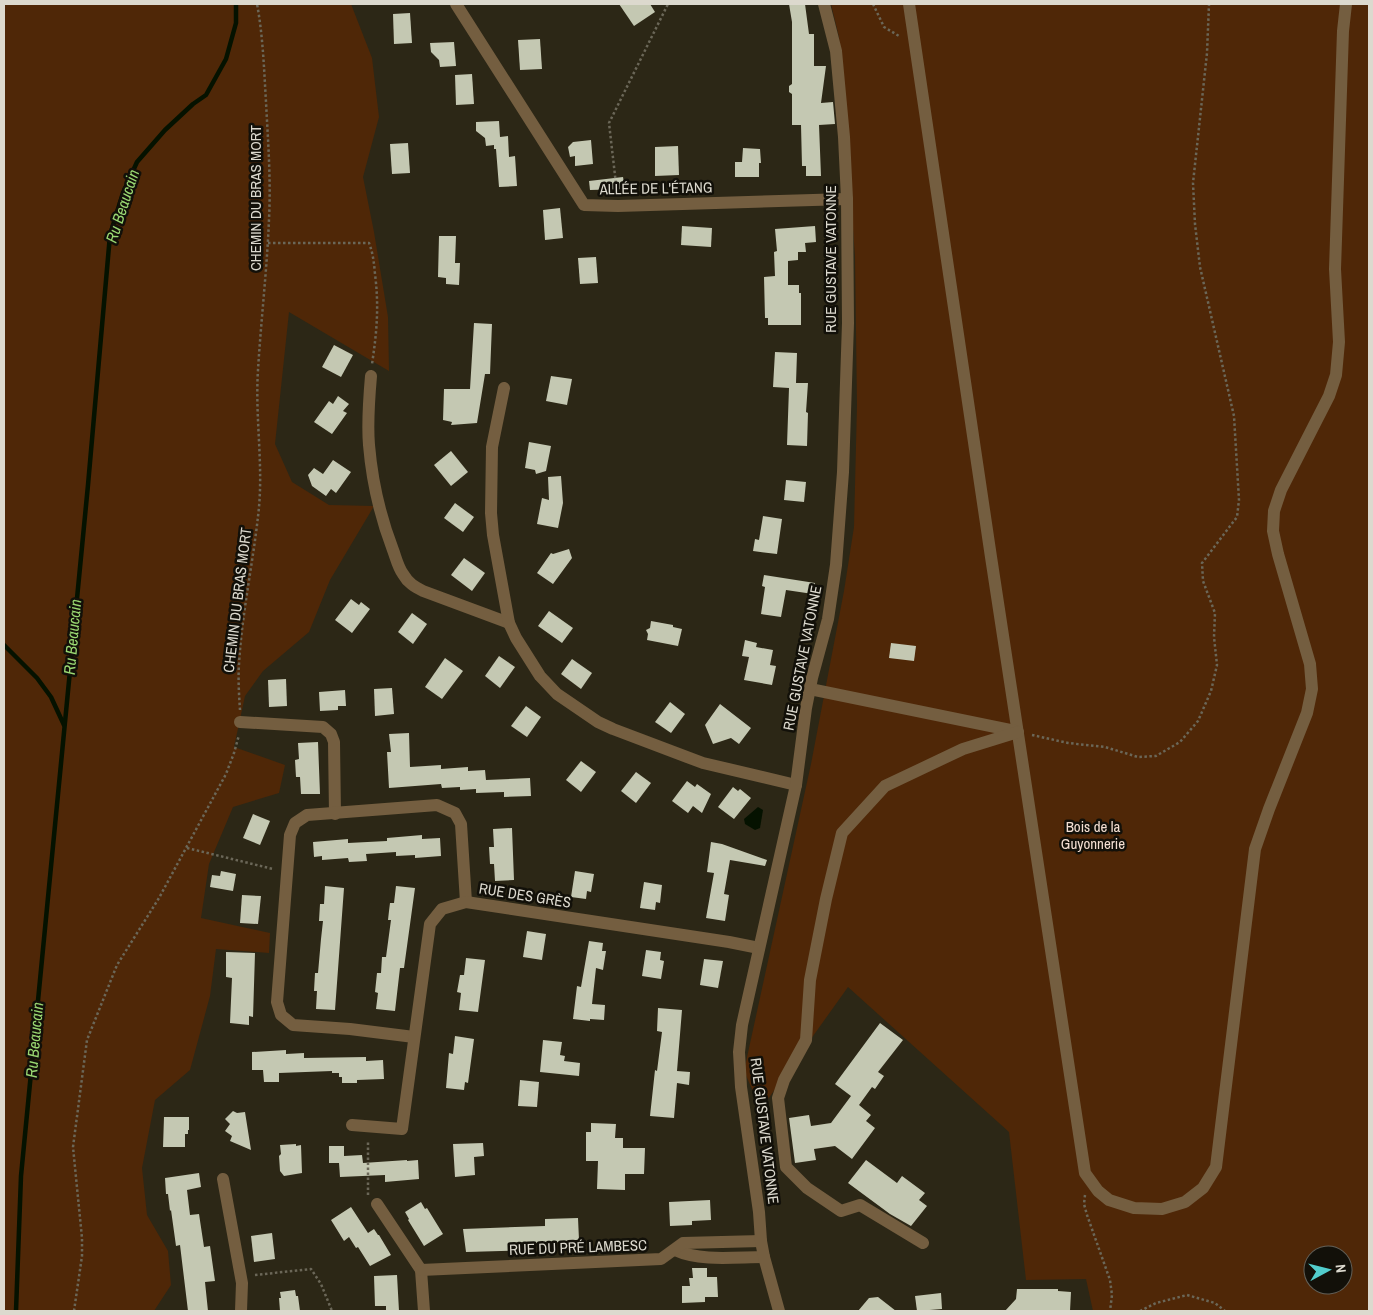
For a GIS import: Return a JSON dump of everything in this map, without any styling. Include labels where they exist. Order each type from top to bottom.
[{"type":"street","name":"ALLÉE DE L'ÉTANG","points":[[456,4],[584,205],[618,206],[847,199]]},
{"type":"street","name":"RUE GUSTAVE VATONNE","points":[[779,1311],[761,1241],[759,1212],[741,1087],[739,1052],[742,1025],[758,948],[796,785],[806,708],[828,619],[836,556],[843,472],[848,323],[847,199],[844,137],[836,51],[824,4]]},
{"type":"street","points":[[909,4],[1085,1173],[1098,1191],[1109,1200],[1134,1208],[1162,1209],[1185,1202],[1203,1188],[1216,1167],[1255,849],[1269,808],[1307,713],[1312,689],[1310,664],[1273,531],[1274,511],[1281,490],[1329,396],[1336,375],[1339,342],[1335,259],[1343,31],[1346,4]]},
{"type":"street","points":[[370,376],[368,421],[374,484],[387,534],[402,574],[411,585],[423,591],[509,623]]},
{"type":"street","points":[[504,388],[492,446],[491,513],[493,535],[509,623],[516,638],[547,686],[598,722],[640,740],[703,762],[796,785]]},
{"type":"street","points":[[810,689],[1018,732]]},
{"type":"street","points":[[240,722],[323,727],[331,734],[334,742],[335,814]]},
{"type":"street","points":[[923,1243],[860,1205],[841,1211],[807,1188],[786,1167],[778,1098],[784,1080],[806,1040],[810,980],[826,899],[842,833],[884,786],[963,749],[1018,732]]},
{"type":"street","points":[[414,1037],[350,1029],[293,1025],[281,1015],[277,1002],[290,836],[295,823],[307,815],[437,806],[455,813],[461,824],[466,902]]},
{"type":"street","name":"RUE DES GRÈS","points":[[352,1125],[402,1129],[430,924],[442,909],[466,902],[758,948]]},
{"type":"street","points":[[222,1179],[242,1283],[241,1311]]},
{"type":"street","points":[[377,1204],[421,1270],[424,1311]]},
{"type":"street","name":"RUE DU PRÉ LAMBESC","points":[[421,1270],[661,1260],[683,1244],[761,1241]]},
{"type":"street","points":[[675,1250],[684,1254],[701,1257],[764,1256]]},
{"type":"path","name":"CHEMIN DU BRAS MORT","points":[[74,1311],[82,1256],[82,1238],[72,1147],[87,1040],[117,965],[160,898],[226,774],[239,733],[239,658],[260,504],[258,372],[269,217],[269,162],[262,44],[257,4]]},
{"type":"path","points":[[618,206],[609,123],[668,4]]},
{"type":"path","points":[[873,4],[884,27],[900,37],[914,40]]},
{"type":"path","points":[[1018,732],[1068,743],[1105,747],[1138,756],[1156,756],[1180,742],[1198,721],[1211,691],[1217,665],[1214,637],[1215,613],[1203,581],[1202,563],[1237,517],[1239,500],[1234,416],[1200,267],[1193,183],[1207,53],[1209,4]]},
{"type":"path","points":[[268,243],[369,243],[373,252],[378,317],[370,376]]},
{"type":"path","points":[[187,848],[287,873]]},
{"type":"path","points":[[368,1126],[368,1204],[377,1204]]},
{"type":"path","points":[[1085,1173],[1084,1204],[1110,1280],[1112,1295],[1110,1311]]},
{"type":"path","points":[[241,1277],[311,1269],[321,1284],[332,1311]]},
{"type":"path","points":[[1140,1311],[1156,1303],[1187,1295],[1215,1303],[1224,1311]]},
{"type":"green space","points":[[4,4],[351,4],[372,58],[379,117],[363,177],[388,317],[389,371],[289,312],[275,444],[292,482],[329,505],[374,506],[330,580],[309,632],[263,671],[245,696],[234,747],[285,765],[279,793],[233,807],[209,864],[201,918],[270,933],[269,953],[216,949],[210,996],[190,1070],[155,1100],[142,1168],[147,1215],[168,1251],[171,1285],[154,1311],[4,1311]]},
{"type":"green space","name":"Bois de la Guyonnerie","points":[[831,4],[1369,4],[1369,1311],[1093,1311],[1086,1279],[1026,1280],[1009,1132],[848,987],[761,1109],[744,1071],[811,764],[844,591],[854,527],[857,405],[855,256],[839,37]]},
{"type":"shaded area","points":[[758,807],[763,810],[760,828],[755,830],[745,824],[744,819]]},
{"type":"building","points":[[619,4],[650,4],[655,12],[634,26]]},
{"type":"building","points":[[789,4],[805,4],[809,34],[814,34],[814,66],[826,66],[821,103],[833,102],[835,124],[819,125],[821,176],[806,176],[806,166],[802,166],[801,125],[792,125],[792,94],[789,92],[789,86],[792,84],[792,22]]},
{"type":"building","points":[[410,13],[412,43],[394,44],[393,14]]},
{"type":"building","points":[[540,39],[542,69],[520,70],[518,40]]},
{"type":"building","points":[[454,42],[456,66],[440,67],[439,60],[431,52],[430,43]]},
{"type":"building","points":[[472,74],[474,104],[456,105],[455,75]]},
{"type":"building","points":[[499,121],[500,137],[508,136],[509,157],[515,156],[517,186],[499,187],[496,149],[494,149],[494,145],[486,146],[485,138],[476,131],[476,122]]},
{"type":"building","points":[[591,140],[593,164],[575,166],[575,156],[570,157],[568,147],[573,142]]},
{"type":"building","points":[[408,143],[410,173],[392,174],[390,144]]},
{"type":"building","points":[[678,146],[679,175],[655,176],[655,147]]},
{"type":"building","points":[[743,148],[760,149],[759,177],[735,177],[735,162],[742,162]]},
{"type":"building","points":[[623,177],[625,189],[590,190],[589,181]]},
{"type":"building","points":[[560,208],[563,238],[545,240],[543,210]]},
{"type":"building","points":[[682,226],[712,228],[711,247],[681,245]]},
{"type":"building","points":[[815,226],[816,242],[805,243],[806,252],[798,252],[798,260],[788,261],[788,285],[799,285],[799,293],[801,293],[801,325],[768,325],[768,318],[765,318],[764,277],[775,276],[774,252],[777,251],[775,229]]},
{"type":"building","points":[[439,236],[456,236],[455,263],[460,263],[459,285],[446,284],[446,278],[438,277]]},
{"type":"building","points":[[596,257],[598,283],[580,284],[578,258]]},
{"type":"building","points":[[474,323],[492,324],[490,374],[485,374],[477,423],[451,425],[452,422],[443,420],[444,389],[470,389]]},
{"type":"building","points":[[334,345],[353,355],[341,377],[322,367]]},
{"type":"building","points":[[775,352],[797,353],[796,383],[808,383],[806,412],[808,413],[807,446],[787,445],[789,388],[773,387]]},
{"type":"building","points":[[551,376],[572,379],[567,405],[546,401]]},
{"type":"building","points":[[338,396],[349,404],[343,411],[347,413],[332,434],[314,422],[329,401],[333,404]]},
{"type":"building","points":[[529,442],[551,446],[546,471],[536,474],[535,470],[525,468]]},
{"type":"building","points":[[451,451],[468,472],[451,486],[434,465]]},
{"type":"building","points":[[333,460],[351,472],[336,493],[331,489],[326,496],[312,486],[308,475],[314,468],[323,474]]},
{"type":"building","points":[[561,476],[563,503],[558,528],[537,524],[542,498],[549,500],[548,477]]},
{"type":"building","points":[[786,480],[806,482],[804,502],[784,500]]},
{"type":"building","points":[[455,503],[474,517],[463,532],[444,518]]},
{"type":"building","points":[[763,516],[782,519],[777,554],[753,551],[755,539],[759,540]]},
{"type":"building","points":[[569,549],[572,558],[553,584],[537,573],[551,553]]},
{"type":"building","points":[[464,558],[485,573],[472,591],[451,575]]},
{"type":"building","points":[[764,575],[815,583],[813,594],[786,590],[781,617],[761,614],[765,587],[762,586]]},
{"type":"building","points":[[351,599],[359,605],[361,602],[370,609],[352,633],[335,620]]},
{"type":"building","points":[[549,611],[573,628],[562,643],[538,626]]},
{"type":"building","points":[[412,613],[427,624],[413,644],[398,632]]},
{"type":"building","points":[[651,621],[673,625],[673,627],[682,629],[678,646],[647,640],[648,634],[646,630],[650,628]]},
{"type":"building","points":[[745,640],[757,643],[756,647],[773,650],[770,665],[776,666],[772,685],[744,680],[749,657],[742,656]]},
{"type":"building","points":[[891,643],[916,646],[914,661],[889,658]]},
{"type":"building","points":[[499,656],[515,667],[500,688],[485,676]]},
{"type":"building","points":[[445,658],[463,671],[442,699],[425,687]]},
{"type":"building","points":[[572,659],[592,673],[581,689],[561,674]]},
{"type":"building","points":[[286,679],[287,706],[269,707],[268,680]]},
{"type":"building","points":[[392,688],[394,714],[375,716],[374,689]]},
{"type":"building","points":[[345,690],[346,706],[338,706],[338,710],[320,711],[319,692]]},
{"type":"building","points":[[670,702],[685,714],[671,733],[655,722]]},
{"type":"building","points":[[720,704],[751,728],[739,744],[731,738],[713,744],[705,725]]},
{"type":"building","points":[[526,706],[541,717],[527,737],[511,726]]},
{"type":"building","points":[[409,733],[410,767],[441,765],[441,769],[468,767],[468,771],[485,770],[486,780],[530,778],[531,796],[504,797],[504,792],[476,793],[476,789],[460,790],[460,787],[442,788],[441,784],[389,788],[387,752],[391,752],[389,734]]},
{"type":"building","points":[[318,742],[320,794],[301,794],[300,777],[296,777],[295,760],[299,759],[298,743]]},
{"type":"building","points":[[581,761],[596,772],[581,792],[566,780]]},
{"type":"building","points":[[636,772],[651,783],[636,803],[621,791]]},
{"type":"building","points":[[687,781],[695,787],[697,784],[711,794],[702,813],[693,806],[688,813],[672,801]]},
{"type":"building","points":[[733,787],[738,791],[740,789],[751,798],[734,819],[718,807]]},
{"type":"building","points":[[253,814],[270,821],[260,845],[243,838]]},
{"type":"building","points":[[512,828],[514,880],[495,881],[494,864],[490,864],[489,847],[494,847],[493,829]]},
{"type":"building","points":[[422,835],[422,839],[440,838],[441,856],[415,858],[415,855],[396,856],[396,852],[366,854],[367,861],[349,862],[348,858],[322,860],[322,856],[314,857],[313,842],[348,839],[348,843],[387,841],[387,838]]},
{"type":"building","points":[[711,842],[767,860],[765,866],[730,860],[724,894],[729,895],[725,921],[706,918],[714,873],[707,872]]},
{"type":"building","points":[[221,871],[236,874],[233,891],[210,887],[212,875],[220,876]]},
{"type":"building","points":[[575,871],[594,874],[591,892],[587,891],[586,899],[571,897]]},
{"type":"building","points":[[644,882],[662,885],[660,903],[656,902],[655,910],[640,908]]},
{"type":"building","points":[[325,886],[344,888],[335,1010],[316,1009],[317,991],[314,991],[315,973],[318,973],[323,921],[319,921],[320,904],[324,904]]},
{"type":"building","points":[[396,886],[415,888],[404,968],[400,968],[395,1011],[376,1009],[378,993],[375,992],[377,973],[381,973],[382,957],[386,957],[391,920],[388,920],[390,903],[394,903]]},
{"type":"building","points":[[242,895],[261,896],[258,924],[240,923]]},
{"type":"building","points":[[527,931],[546,934],[542,960],[523,957]]},
{"type":"building","points":[[589,941],[603,943],[602,951],[606,951],[603,970],[596,968],[592,1004],[605,1005],[604,1020],[573,1019],[577,986],[581,987]]},
{"type":"building","points":[[646,950],[661,952],[660,960],[664,961],[661,979],[642,976]]},
{"type":"building","points":[[226,952],[255,953],[253,1017],[249,1016],[249,1025],[230,1023],[232,978],[226,977]]},
{"type":"building","points":[[466,958],[485,960],[478,1012],[459,1010],[461,993],[457,992],[460,975],[464,975]]},
{"type":"building","points":[[704,959],[723,961],[718,988],[700,985]]},
{"type":"building","points":[[658,1008],[682,1010],[677,1071],[690,1072],[689,1085],[677,1083],[674,1118],[650,1116],[655,1070],[657,1071],[662,1032],[657,1031]]},
{"type":"building","points":[[880,1023],[903,1040],[878,1072],[884,1076],[875,1089],[872,1087],[859,1105],[871,1115],[866,1121],[875,1128],[852,1159],[835,1146],[814,1149],[816,1160],[795,1163],[789,1118],[809,1115],[811,1126],[831,1123],[851,1096],[835,1084]]},
{"type":"building","points":[[455,1036],[474,1039],[468,1083],[465,1082],[464,1090],[446,1088],[449,1053],[453,1054]]},
{"type":"building","points":[[543,1040],[562,1042],[560,1055],[565,1056],[564,1061],[580,1063],[579,1076],[540,1072]]},
{"type":"building","points":[[286,1050],[286,1054],[304,1053],[304,1058],[366,1057],[366,1061],[383,1060],[384,1079],[357,1080],[357,1083],[342,1083],[342,1077],[339,1077],[339,1073],[332,1073],[332,1071],[279,1073],[279,1082],[264,1082],[263,1070],[252,1070],[252,1052]]},
{"type":"building","points":[[520,1080],[539,1082],[537,1107],[518,1106]]},
{"type":"building","points":[[233,1111],[237,1113],[245,1112],[251,1150],[230,1141],[232,1136],[225,1131],[230,1124],[225,1119]]},
{"type":"building","points":[[164,1117],[189,1117],[189,1130],[188,1134],[185,1134],[185,1147],[163,1147]]},
{"type":"building","points":[[591,1123],[616,1124],[615,1138],[623,1138],[623,1148],[645,1148],[644,1174],[625,1174],[625,1190],[597,1189],[598,1161],[586,1161],[586,1132],[591,1132]]},
{"type":"building","points":[[483,1143],[484,1156],[474,1157],[475,1175],[455,1177],[453,1144]]},
{"type":"building","points":[[296,1144],[296,1146],[301,1145],[302,1173],[284,1176],[280,1171],[280,1145]]},
{"type":"building","points":[[329,1146],[344,1146],[344,1156],[362,1155],[363,1163],[418,1160],[419,1179],[385,1182],[385,1175],[340,1177],[339,1163],[329,1163]]},
{"type":"building","points":[[866,1160],[897,1183],[902,1176],[925,1193],[919,1200],[927,1206],[911,1226],[890,1214],[848,1183]]},
{"type":"building","points":[[199,1173],[201,1187],[187,1190],[190,1215],[199,1214],[204,1247],[210,1246],[215,1281],[205,1282],[208,1311],[188,1311],[180,1245],[176,1246],[168,1194],[166,1194],[165,1178]]},
{"type":"building","points":[[710,1200],[711,1220],[692,1221],[692,1225],[670,1226],[669,1202]]},
{"type":"building","points":[[421,1202],[425,1209],[427,1208],[443,1234],[424,1246],[405,1212]]},
{"type":"building","points":[[351,1207],[368,1233],[374,1229],[379,1235],[391,1255],[370,1266],[349,1237],[344,1241],[331,1220]]},
{"type":"building","points":[[578,1218],[579,1240],[532,1243],[532,1250],[466,1252],[463,1229],[545,1226],[545,1219]]},
{"type":"building","points":[[272,1233],[275,1259],[254,1262],[251,1236]]},
{"type":"building","points":[[692,1268],[707,1268],[707,1277],[717,1277],[718,1297],[705,1297],[705,1302],[682,1303],[682,1286],[690,1286],[689,1278],[693,1278]]},
{"type":"building","points":[[397,1275],[399,1311],[386,1311],[386,1306],[375,1306],[374,1276]]},
{"type":"building","points":[[1017,1289],[1058,1289],[1058,1291],[1071,1292],[1070,1311],[1005,1311],[1016,1299]]},
{"type":"building","points":[[295,1290],[296,1296],[298,1296],[300,1311],[280,1311],[280,1292]]},
{"type":"building","points":[[941,1293],[942,1309],[917,1311],[915,1296]]},
{"type":"building","points":[[878,1297],[896,1311],[858,1311],[869,1298]]},
{"type":"waterway","name":"Ru Beaucain","points":[[16,1311],[21,1176],[88,485],[110,235],[123,193],[137,162],[165,130],[193,104],[206,95],[226,59],[236,23],[236,4]]},
{"type":"waterway","points":[[4,645],[37,678],[51,697],[64,725]]}]
